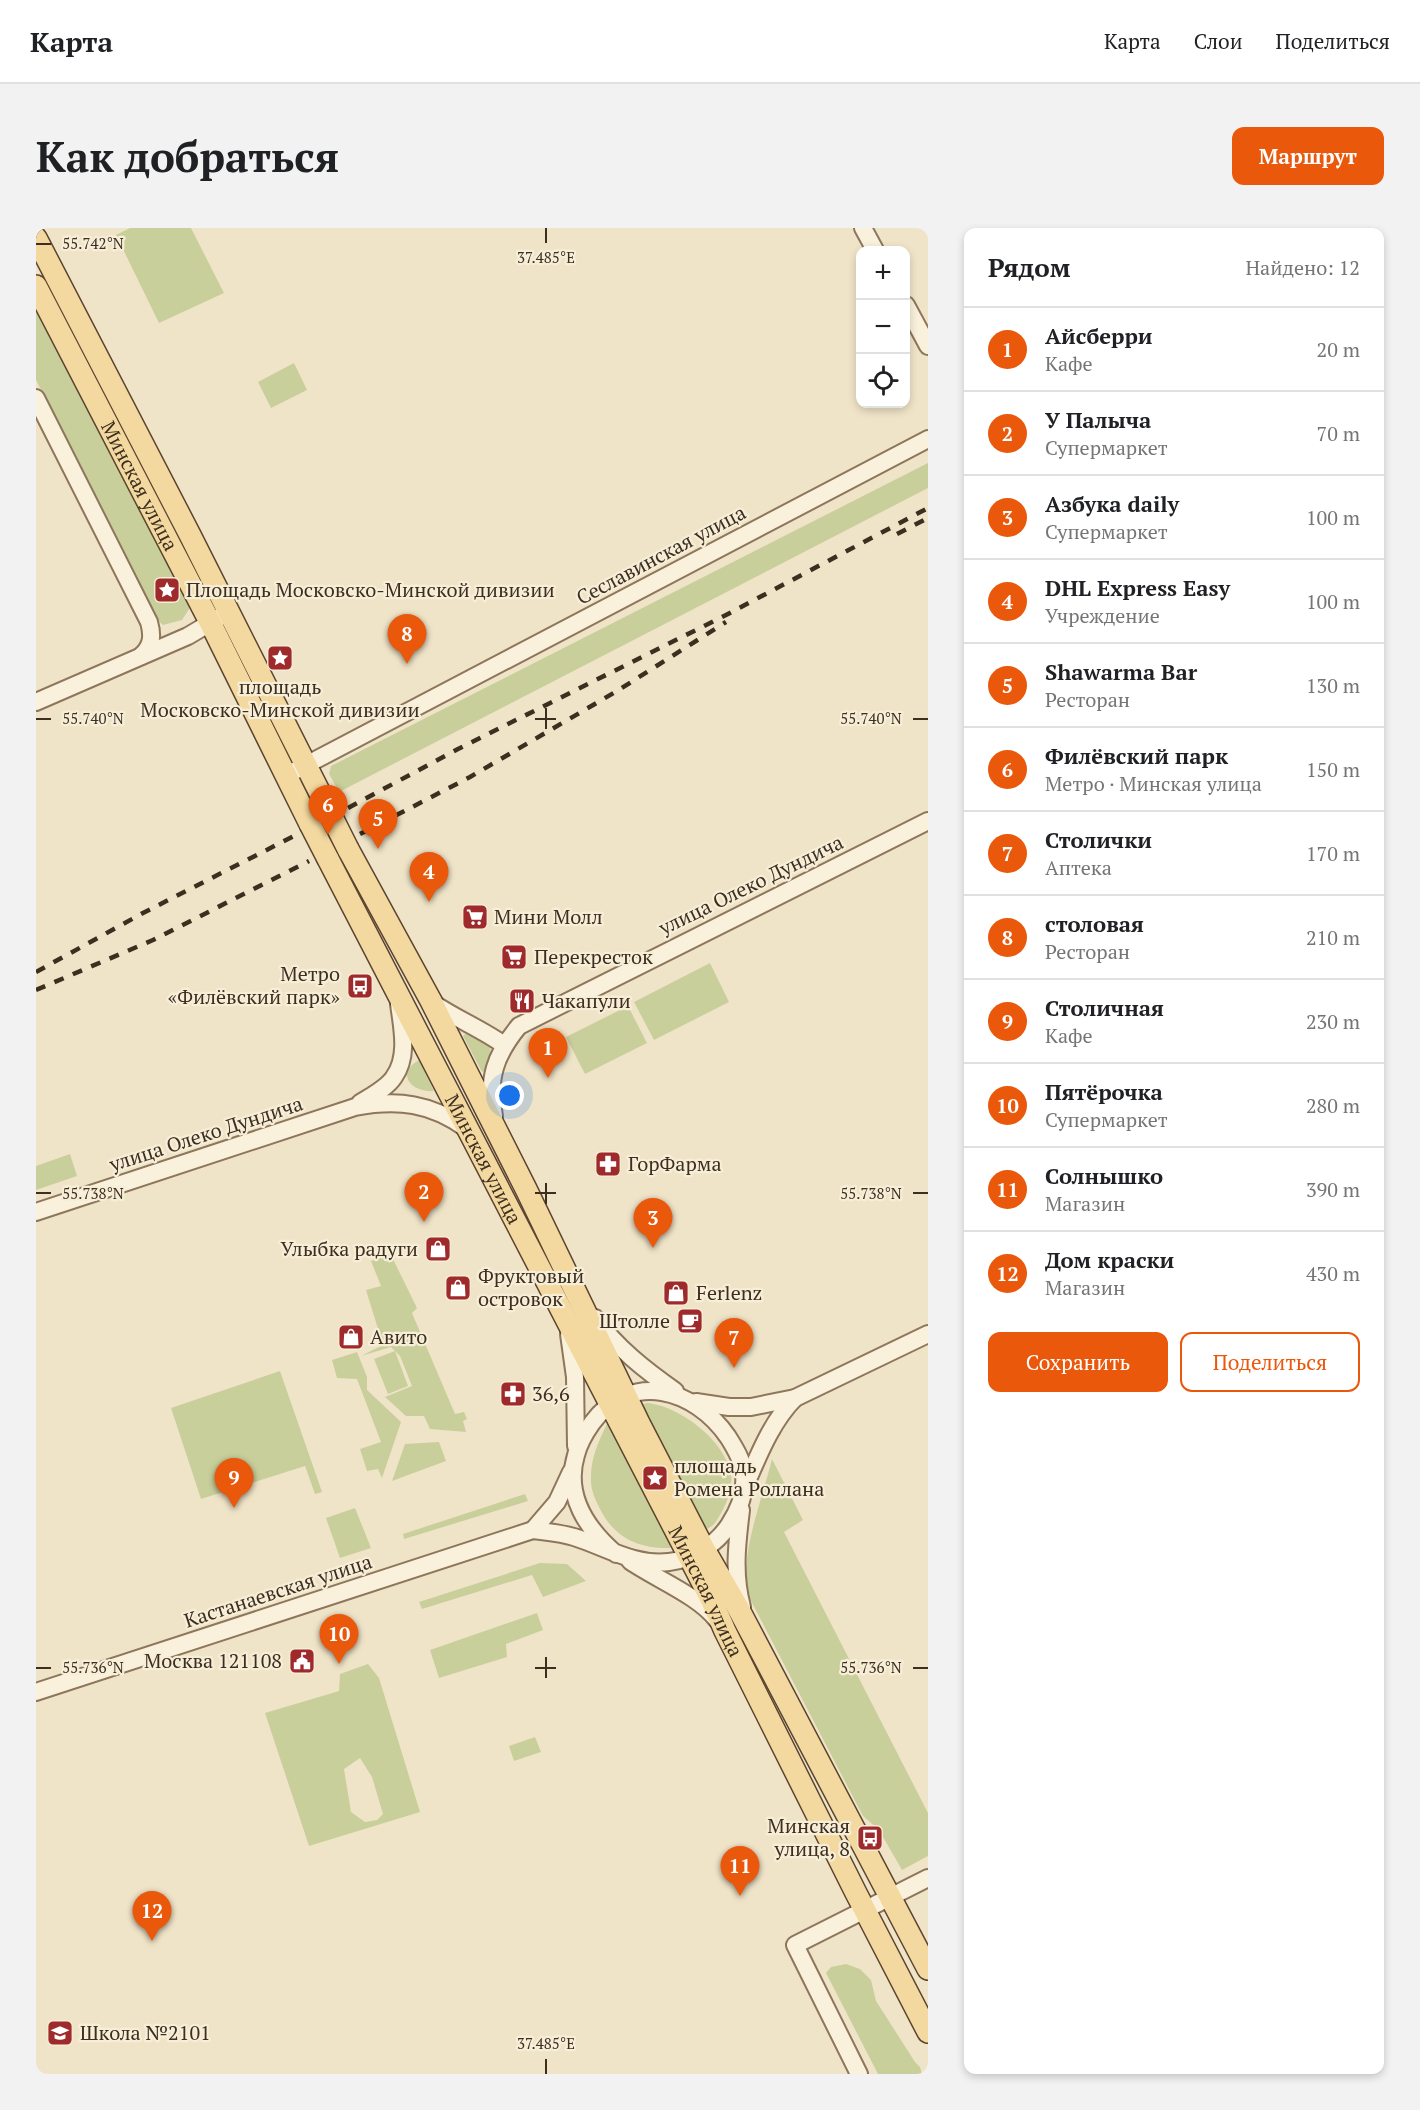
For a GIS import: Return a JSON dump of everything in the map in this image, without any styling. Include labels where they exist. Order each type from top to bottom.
[{"type":"main road","name":"Минская улица","points":[[36,238],[229,610],[348,849],[431,1002],[582,1302],[618,1400]]},
{"type":"main road","name":"Минская улица","points":[[36,286],[211,624],[285,776],[467,1129],[565,1315],[618,1400],[697,1553],[725,1631],[928,2032]]},
{"type":"main road","name":"Минская улица","points":[[697,1553],[745,1621],[928,1969]]},
{"type":"street","points":[[863,228],[873,246]]},
{"type":"street","points":[[910,312],[928,346]]},
{"type":"street","points":[[36,398],[149,622],[151,640],[148,650],[141,656]]},
{"type":"street","name":"Сеславинская улица","points":[[285,776],[928,439]]},
{"type":"street","points":[[36,702],[211,624],[229,610]]},
{"type":"street","name":"улица Олеко Дундича","points":[[496,1132],[490,1097],[491,1079],[504,1045],[519,1026],[928,820]]},
{"type":"street","name":"улица Олеко Дундича","points":[[355,1107],[393,1079],[402,1062],[403,1044],[397,993]]},
{"type":"street","points":[[431,1002],[504,1045]]},
{"type":"street","name":"улица Олеко Дундича","points":[[36,1212],[355,1107],[381,1102],[424,1107],[450,1117],[467,1129]]},
{"type":"street","points":[[582,1302],[612,1340],[629,1357],[705,1410],[729,1439],[742,1463],[743,1494],[736,1560],[737,1589],[745,1621]]},
{"type":"street","points":[[565,1315],[575,1377],[574,1490],[583,1517],[597,1535],[620,1555],[651,1576],[703,1605],[725,1631]]},
{"type":"street","points":[[533,1530],[557,1502],[585,1432],[602,1410],[618,1400],[642,1391],[657,1391],[729,1407],[751,1407],[795,1398],[928,1334]]},
{"type":"street","points":[[697,1553],[725,1531],[735,1516],[774,1426],[784,1409],[795,1398]]},
{"type":"street","name":"Кастанаевская улица","points":[[36,1692],[533,1530],[572,1536],[620,1555],[661,1562],[697,1553]]},
{"type":"street","points":[[859,2074],[795,1946],[928,1878]]},
{"type":"green space","points":[[130,228],[191,228],[224,293],[159,323],[116,235]]},
{"type":"green space","points":[[36,311],[191,606],[182,620],[163,625],[154,617],[36,380]]},
{"type":"green space","points":[[294,363],[307,390],[271,408],[258,382]]},
{"type":"green space","points":[[928,463],[928,488],[339,792],[329,774],[331,766]]},
{"type":"green space","points":[[710,963],[729,1002],[654,1040],[634,1002]]},
{"type":"green space","points":[[628,1006],[647,1043],[585,1074],[566,1037]]},
{"type":"green space","points":[[465,1034],[486,1043],[491,1050],[482,1072],[463,1036]]},
{"type":"green space","points":[[419,1060],[434,1091],[419,1089],[409,1081],[408,1071]]},
{"type":"green space","points":[[70,1154],[77,1176],[36,1190],[36,1166]]},
{"type":"green space","points":[[390,1253],[417,1308],[412,1313],[455,1414],[464,1412],[467,1419],[463,1421],[466,1432],[430,1429],[424,1416],[406,1416],[385,1397],[412,1386],[400,1356],[391,1347],[361,1356],[383,1345],[366,1290],[381,1286],[371,1261]]},
{"type":"green space","points":[[395,1351],[408,1386],[388,1394],[374,1359]]},
{"type":"green space","points":[[357,1352],[367,1377],[367,1390],[401,1422],[382,1478],[378,1469],[367,1471],[360,1449],[381,1442],[357,1379],[337,1378],[332,1360]]},
{"type":"green space","points":[[280,1371],[322,1492],[315,1494],[305,1466],[201,1499],[171,1408]]},
{"type":"green space","points":[[647,1403],[673,1411],[700,1427],[711,1438],[727,1462],[731,1475],[729,1496],[714,1525],[709,1528],[704,1529],[639,1405]]},
{"type":"green space","points":[[609,1423],[672,1545],[670,1548],[647,1546],[628,1539],[612,1526],[598,1504],[591,1484],[593,1458]]},
{"type":"green space","points":[[439,1442],[446,1461],[392,1481],[405,1444]]},
{"type":"green space","points":[[772,1459],[803,1520],[784,1532],[928,1813],[928,1856],[902,1870],[879,1830],[863,1816],[749,1597],[746,1566],[749,1548]]},
{"type":"green space","points":[[525,1494],[528,1501],[404,1539],[403,1534]]},
{"type":"green space","points":[[355,1508],[371,1548],[340,1558],[326,1518]]},
{"type":"green space","points":[[540,1563],[567,1564],[586,1581],[543,1597],[532,1575],[422,1609],[419,1602]]},
{"type":"green space","points":[[537,1613],[543,1630],[506,1644],[507,1657],[439,1678],[430,1650]]},
{"type":"green space","points":[[368,1664],[379,1678],[420,1812],[309,1846],[265,1713],[339,1691],[340,1674]],"holes":[[[360,1758],[372,1777],[383,1814],[377,1820],[365,1822],[351,1812],[344,1769]]]},
{"type":"green space","points":[[535,1737],[541,1752],[514,1761],[509,1746]]},
{"type":"green space","points":[[846,1964],[860,1969],[871,1980],[876,2001],[920,2067],[922,2074],[878,2074],[826,1973],[831,1967]]},
{"type":"railway","points":[[348,808],[458,749],[726,615],[928,508]]},
{"type":"railway","points":[[897,534],[928,518]]},
{"type":"railway","points":[[360,834],[470,777],[617,691],[726,622]]},
{"type":"railway","points":[[36,972],[143,913],[296,835]]},
{"type":"railway","points":[[36,990],[153,940],[309,861]]},
{"type":"place","name":"Площадь Московско-Минской дивизии","points":[[167,590]]},
{"type":"place","name":"площадь Московско-Минской дивизии","points":[[280,658]]},
{"type":"place","name":"столовая","points":[[407,664]]},
{"type":"place","name":"Филёвский парк","points":[[328,835]]},
{"type":"place","name":"Shawarma Bar","points":[[378,849]]},
{"type":"place","name":"DHL Express Easy","points":[[429,902]]},
{"type":"place","name":"Мини Молл","points":[[475,917]]},
{"type":"place","name":"Перекресток","points":[[514,957]]},
{"type":"place","name":"Метро «Филёвский парк»","points":[[360,986]]},
{"type":"place","name":"Чакапули","points":[[522,1001]]},
{"type":"place","name":"Айсберри","points":[[548,1078]]},
{"type":"place","name":"ГорФарма","points":[[608,1164]]},
{"type":"place","name":"У Палыча","points":[[424,1222]]},
{"type":"place","name":"Азбука daily","points":[[653,1248]]},
{"type":"place","name":"Улыбка радуги","points":[[438,1249]]},
{"type":"place","name":"Фруктовый островок","points":[[458,1288]]},
{"type":"place","name":"Ferlenz","points":[[676,1293]]},
{"type":"place","name":"Штолле","points":[[690,1321]]},
{"type":"place","name":"Авито","points":[[351,1337]]},
{"type":"place","name":"Столички","points":[[734,1368]]},
{"type":"place","name":"36,6","points":[[513,1394]]},
{"type":"place","name":"площадь Ромена Роллана","points":[[655,1478]]},
{"type":"place","name":"Столичная","points":[[234,1508]]},
{"type":"place","name":"Москва 121108","points":[[302,1661]]},
{"type":"place","name":"Пятёрочка","points":[[339,1664]]},
{"type":"place","name":"Минская улица, 8","points":[[870,1838]]},
{"type":"place","name":"Солнышко","points":[[740,1896]]},
{"type":"place","name":"Дом краски","points":[[152,1941]]},
{"type":"place","name":"Школа №2101","points":[[60,2033]]}]
